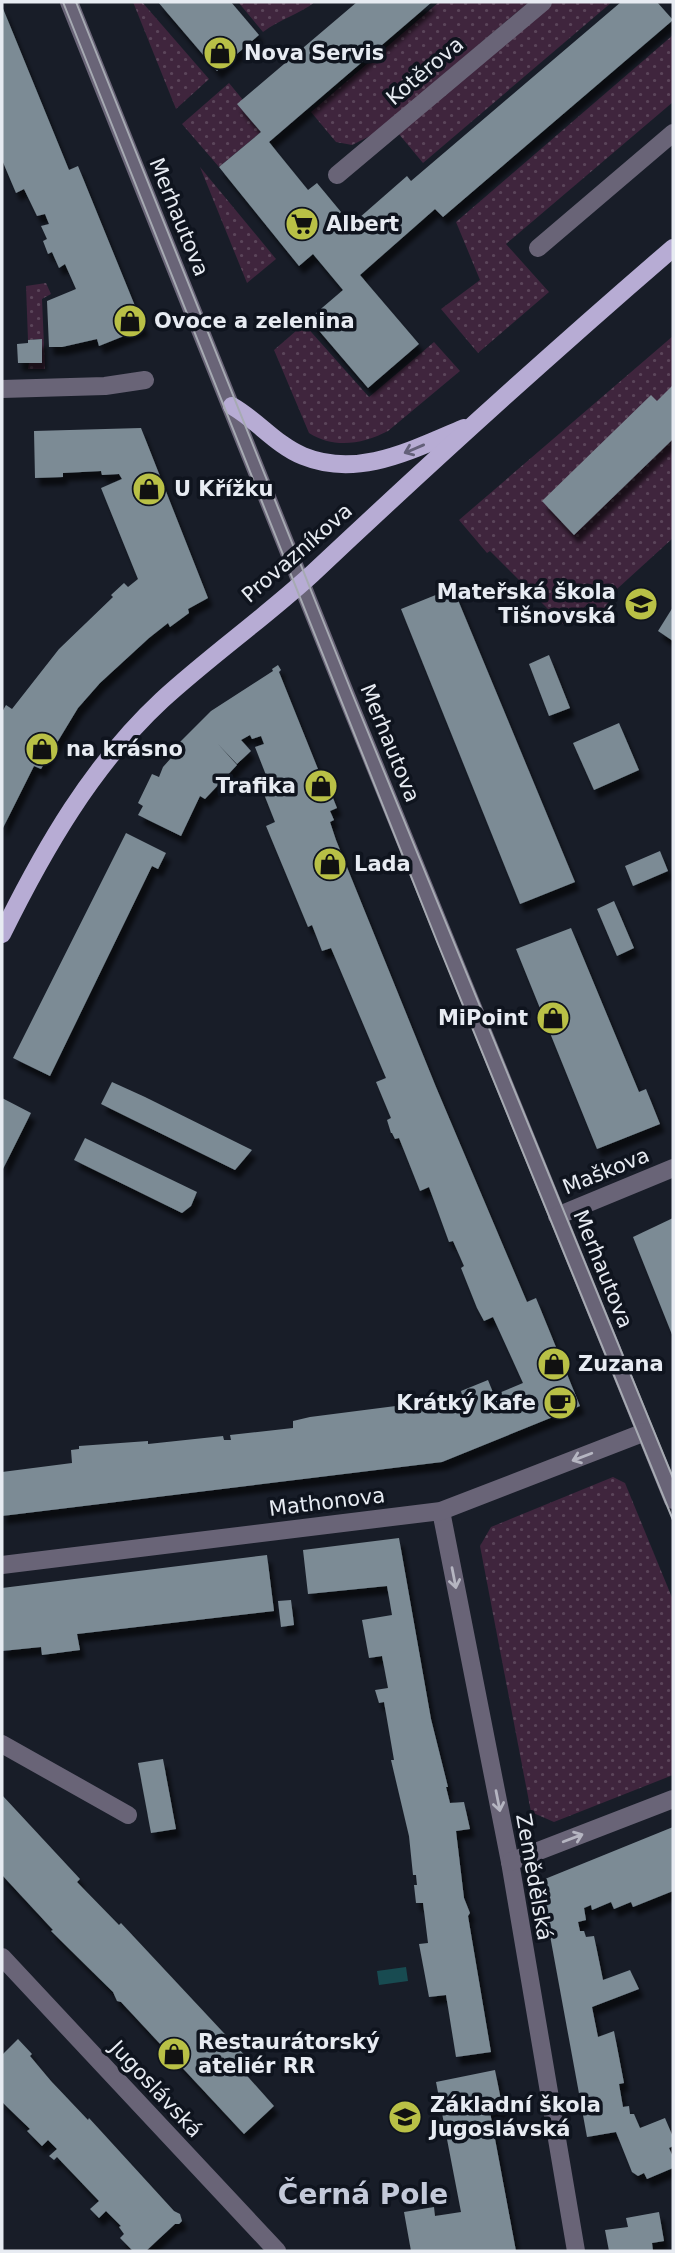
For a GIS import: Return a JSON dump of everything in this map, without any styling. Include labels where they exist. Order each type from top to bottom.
[{"type":"main road","name":"Provazníkova","points":[[2,934],[77,800],[121,742],[161,701],[301,583],[673,248]]},
{"type":"main road","points":[[232,407],[303,456],[337,464],[360,465],[402,454],[477,422]]},
{"type":"street","name":"Merhautova","points":[[69,2],[673,1500]]},
{"type":"street","name":"Kotěrova","points":[[337,175],[543,2]]},
{"type":"street","points":[[538,248],[673,133]]},
{"type":"street","points":[[2,389],[105,386],[145,380]]},
{"type":"street","name":"Maškova","points":[[557,1216],[673,1168]]},
{"type":"street","name":"Mathonova","points":[[2,1565],[441,1511],[645,1432]]},
{"type":"street","name":"Zemědělská","points":[[441,1511],[510,1862],[572,2248]]},
{"type":"street","points":[[2,1744],[128,1815]]},
{"type":"street","points":[[510,1862],[673,1799]]},
{"type":"street","name":"Jugoslávská","points":[[2,1957],[277,2251]]},
{"type":"shaded area","points":[[133,2],[142,2],[209,79],[176,109]]},
{"type":"shaded area","points":[[238,2],[315,2],[263,32]]},
{"type":"shaded area","points":[[439,2],[529,2],[372,135],[352,145],[336,142],[311,112]]},
{"type":"shaded area","points":[[553,2],[612,2],[423,163],[398,133]]},
{"type":"shaded area","points":[[673,35],[673,102],[506,244],[549,292],[478,353],[441,309],[480,280],[456,222]]},
{"type":"shaded area","points":[[229,83],[243,100],[238,105],[261,132],[219,167],[182,124]]},
{"type":"shaded area","points":[[200,167],[276,259],[247,283]]},
{"type":"shaded area","points":[[46,283],[51,294],[42,299],[45,369],[28,369],[41,339],[28,340],[26,286]]},
{"type":"shaded area","points":[[304,324],[369,397],[434,342],[460,371],[388,431],[359,442],[328,441],[309,433],[274,350]]},
{"type":"shaded area","points":[[673,336],[673,538],[606,599],[614,609],[604,618],[589,603],[564,625],[490,551],[487,553],[459,520]]},
{"type":"shaded area","points":[[613,1477],[625,1483],[673,1600],[673,1775],[554,1822],[531,1812],[480,1546],[491,1527]]},
{"type":"shaded area","points":[[406,1967],[408,1981],[379,1985],[377,1971]]},
{"type":"building","name":"Nova Servis","points":[[158,2],[231,2],[259,35],[217,71]]},
{"type":"building","points":[[357,2],[432,2],[269,142],[308,190],[317,183],[341,212],[333,219],[343,232],[407,176],[411,181],[621,2],[657,2],[673,20],[443,217],[435,209],[360,275],[419,344],[368,388],[309,319],[343,290],[313,254],[299,266],[219,167],[261,132],[237,104]]},
{"type":"building","points":[[2,6],[69,170],[78,166],[144,328],[99,346],[97,339],[62,347],[49,347],[47,301],[76,289],[65,264],[59,268],[52,252],[48,254],[43,241],[47,239],[41,226],[49,224],[45,214],[37,216],[24,189],[16,193],[2,160]]},
{"type":"building","points":[[42,339],[42,363],[18,363],[17,344]]},
{"type":"building","points":[[673,385],[673,439],[574,535],[542,501],[651,395],[657,401]]},
{"type":"building","points":[[141,428],[208,598],[188,609],[189,613],[170,627],[168,623],[100,683],[78,708],[41,769],[34,766],[2,830],[2,712],[6,705],[12,709],[59,649],[113,597],[111,595],[124,583],[128,587],[138,579],[101,488],[122,479],[119,474],[102,475],[101,471],[35,478],[34,431]]},
{"type":"building","points":[[453,588],[575,882],[520,904],[401,609]]},
{"type":"building","points":[[673,607],[673,641],[658,631]]},
{"type":"building","points":[[549,655],[570,708],[549,716],[529,664]]},
{"type":"building","points":[[278,665],[320,774],[323,773],[337,808],[330,811],[334,820],[330,822],[336,840],[436,1087],[527,1302],[536,1298],[580,1406],[442,1462],[2,1516],[2,1472],[72,1463],[71,1450],[79,1449],[79,1446],[148,1441],[148,1444],[223,1436],[224,1440],[231,1440],[230,1435],[293,1428],[293,1421],[310,1417],[419,1403],[447,1393],[450,1400],[462,1395],[461,1391],[488,1380],[494,1395],[523,1383],[493,1317],[484,1321],[477,1308],[461,1268],[464,1266],[453,1241],[449,1242],[429,1187],[420,1191],[399,1138],[395,1139],[391,1133],[387,1120],[391,1118],[376,1082],[386,1078],[331,948],[322,951],[312,925],[308,927],[266,826],[275,822],[258,779],[266,775],[255,747],[264,744],[261,736],[252,739],[250,735],[241,740],[251,751],[237,764],[217,743],[237,765],[205,799],[200,796],[181,836],[138,815],[143,806],[138,803],[152,774],[159,777],[172,757],[169,753],[211,711],[273,671]]},
{"type":"building","points":[[619,723],[639,770],[594,790],[573,743]]},
{"type":"building","points":[[126,833],[166,853],[158,869],[152,866],[50,1076],[13,1058]]},
{"type":"building","points":[[660,851],[668,871],[633,886],[625,866]]},
{"type":"building","points":[[614,901],[634,948],[617,956],[597,909]]},
{"type":"building","points":[[571,928],[639,1092],[646,1089],[660,1124],[597,1149],[516,949]]},
{"type":"building","points":[[112,1082],[252,1150],[235,1170],[101,1104]]},
{"type":"building","points":[[2,1098],[31,1113],[2,1171]]},
{"type":"building","points":[[85,1138],[197,1192],[191,1206],[182,1213],[74,1160]]},
{"type":"building","points":[[673,1218],[673,1337],[633,1237]]},
{"type":"building","points":[[399,1538],[431,1719],[446,1787],[450,1803],[464,1802],[470,1829],[456,1831],[464,1898],[470,1913],[468,1916],[491,2052],[456,2057],[446,1995],[429,1997],[419,1944],[428,1943],[423,1903],[416,1903],[416,1875],[413,1875],[409,1836],[391,1760],[394,1760],[384,1702],[379,1703],[375,1690],[388,1688],[382,1656],[369,1658],[362,1620],[392,1615],[387,1586],[308,1594],[303,1550]]},
{"type":"building","points":[[267,1555],[274,1611],[77,1634],[80,1650],[42,1655],[41,1647],[2,1651],[2,1588]]},
{"type":"building","points":[[291,1600],[294,1625],[281,1627],[278,1601]]},
{"type":"building","points":[[163,1759],[176,1829],[151,1833],[138,1763]]},
{"type":"building","points":[[2,1795],[80,1879],[77,1882],[119,1925],[121,1923],[250,2061],[241,2069],[274,2106],[244,2134],[121,2002],[117,2001],[113,1992],[51,1931],[53,1930],[2,1875]]},
{"type":"building","points":[[673,1827],[673,1891],[633,1907],[631,1902],[614,1909],[611,1902],[592,1910],[591,1905],[584,1908],[586,1920],[578,1922],[580,1931],[584,1931],[586,1937],[594,1936],[603,1980],[630,1970],[639,1989],[592,2007],[598,2037],[614,2031],[624,2083],[619,2084],[623,2107],[629,2106],[630,2114],[634,2114],[640,2128],[665,2118],[673,2137],[673,2146],[669,2148],[673,2157],[673,2168],[647,2179],[644,2173],[638,2176],[632,2172],[616,2132],[587,2137],[540,1881]]},
{"type":"building","points":[[18,2039],[51,2081],[88,2120],[89,2118],[174,2211],[180,2214],[182,2221],[175,2224],[146,2251],[133,2251],[120,2238],[124,2234],[119,2227],[121,2226],[106,2211],[99,2218],[90,2209],[99,2201],[57,2157],[54,2160],[49,2156],[57,2149],[48,2140],[42,2146],[27,2131],[30,2129],[2,2102],[2,2055]]},
{"type":"building","points":[[495,2070],[503,2110],[490,2112],[516,2251],[411,2251],[404,2212],[434,2207],[435,2216],[461,2212],[436,2082]]},
{"type":"building","points":[[659,2212],[664,2241],[652,2243],[653,2251],[609,2251],[605,2230],[628,2227],[626,2218]]},
{"type":"tram line","points":[[63,2],[438,944],[673,1520]]},
{"type":"tram line","points":[[76,2],[352,693],[673,1478]]},
{"type":"place","name":"Nova Servis","points":[[220,53]]},
{"type":"place","name":"Albert","points":[[302,224]]},
{"type":"place","name":"Ovoce a zelenina","points":[[130,321]]},
{"type":"place","name":"U Křížku","points":[[149,489]]},
{"type":"place","name":"Mateřská škola Tišnovská","points":[[641,604]]},
{"type":"place","name":"na krásno","points":[[42,749]]},
{"type":"place","name":"Trafika","points":[[321,786]]},
{"type":"place","name":"Lada","points":[[330,864]]},
{"type":"place","name":"MiPoint","points":[[553,1018]]},
{"type":"place","name":"Zuzana","points":[[554,1364]]},
{"type":"place","name":"Krátký Kafe","points":[[560,1403]]},
{"type":"place","name":"Restaurátorský ateliér RR","points":[[174,2054]]},
{"type":"place","name":"Základní škola Jugoslávská","points":[[405,2117]]},
{"type":"district","name":"Černá Pole","points":[[363,2194]]}]
